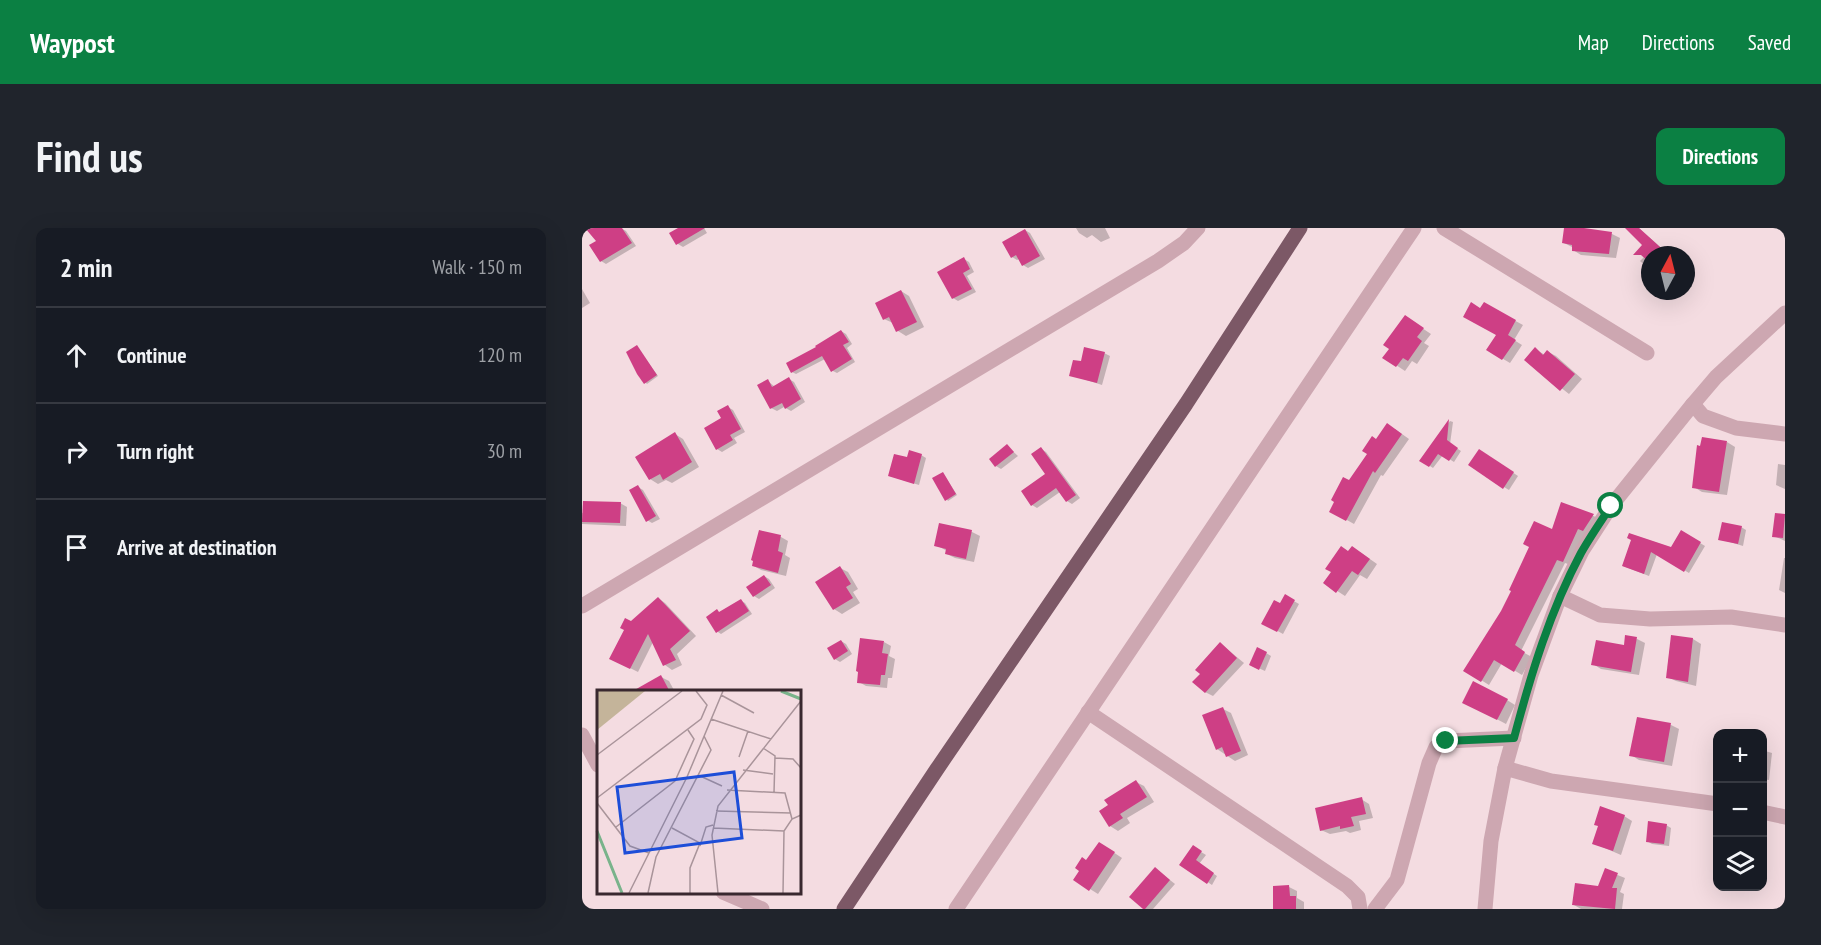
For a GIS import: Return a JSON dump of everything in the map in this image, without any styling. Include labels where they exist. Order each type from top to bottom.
[{"type":"main road","points":[[844,909],[1186,404],[1300,228]]},
{"type":"street","points":[[582,606],[1158,261],[1184,243],[1198,228]]},
{"type":"street","points":[[956,909],[1414,228]]},
{"type":"street","points":[[1444,228],[1647,353]]},
{"type":"street","points":[[1485,909],[1491,841],[1505,768],[1531,675],[1560,596],[1582,551],[1611,506],[1716,377],[1785,313]]},
{"type":"street","points":[[1693,404],[1703,416],[1736,428],[1785,434]]},
{"type":"street","points":[[1560,596],[1600,615],[1650,619],[1731,617],[1785,625]]},
{"type":"street","points":[[1088,712],[1347,886],[1358,897],[1360,909]]},
{"type":"street","points":[[582,735],[597,763]]},
{"type":"street","points":[[1375,909],[1397,880],[1429,763],[1436,747],[1446,741],[1514,738]]},
{"type":"street","points":[[1505,768],[1551,781],[1713,803]]},
{"type":"street","points":[[1767,813],[1785,817]]},
{"type":"street","points":[[728,894],[762,909]]},
{"type":"building","points":[[585,228],[622,228],[632,243],[600,262],[589,245],[596,241]]},
{"type":"building","points":[[678,228],[705,228],[676,245],[669,233]]},
{"type":"building","points":[[1564,228],[1612,232],[1609,254],[1572,251],[1572,245],[1562,243]]},
{"type":"building","points":[[1625,228],[1639,228],[1659,246],[1642,245]]},
{"type":"building","points":[[1025,229],[1040,256],[1022,266],[1016,255],[1011,258],[1002,242]]},
{"type":"building","points":[[1641,246],[1641,255],[1633,255]]},
{"type":"building","points":[[964,257],[970,269],[963,273],[972,289],[952,299],[937,272]]},
{"type":"building","points":[[901,290],[917,322],[896,332],[889,317],[883,320],[875,303]]},
{"type":"building","points":[[1471,302],[1480,308],[1484,302],[1516,320],[1508,335],[1516,340],[1502,360],[1486,350],[1496,335],[1463,317]]},
{"type":"building","points":[[1405,315],[1424,328],[1417,337],[1422,341],[1408,361],[1403,358],[1396,367],[1382,358],[1389,349],[1383,345]]},
{"type":"building","points":[[841,330],[849,342],[843,345],[852,359],[831,372],[822,356],[791,373],[786,363]]},
{"type":"building","points":[[637,345],[657,375],[644,384],[626,352]]},
{"type":"building","points":[[1084,347],[1105,352],[1097,383],[1069,376],[1073,360],[1081,361]]},
{"type":"building","points":[[1535,347],[1543,355],[1547,350],[1575,374],[1560,391],[1524,360]]},
{"type":"building","points":[[789,377],[801,399],[785,409],[782,403],[770,409],[757,385],[768,379],[772,387]]},
{"type":"building","points":[[728,405],[741,429],[730,435],[733,440],[716,450],[704,428],[721,418],[717,411]]},
{"type":"building","points":[[1449,419],[1447,440],[1458,448],[1449,461],[1438,454],[1429,467],[1419,461]]},
{"type":"building","points":[[1387,423],[1402,434],[1375,473],[1373,471],[1346,521],[1329,512],[1334,502],[1331,500],[1343,477],[1349,480],[1367,454],[1362,451],[1372,436],[1376,439]]},
{"type":"building","points":[[675,432],[692,462],[663,480],[660,474],[649,480],[635,457]]},
{"type":"building","points":[[1702,437],[1727,441],[1719,492],[1692,488],[1697,445],[1700,446]]},
{"type":"building","points":[[1007,444],[1014,452],[995,467],[989,459]]},
{"type":"building","points":[[1041,447],[1076,495],[1066,502],[1056,488],[1031,506],[1021,491],[1045,474],[1031,454]]},
{"type":"building","points":[[1479,449],[1514,472],[1503,489],[1468,465]]},
{"type":"building","points":[[909,450],[922,454],[914,484],[888,476],[894,454],[907,457]]},
{"type":"building","points":[[943,472],[956,494],[945,501],[932,478]]},
{"type":"building","points":[[638,485],[656,516],[646,522],[629,490]]},
{"type":"building","points":[[583,501],[621,502],[620,523],[582,522]]},
{"type":"building","points":[[1561,502],[1594,514],[1583,531],[1578,529],[1563,562],[1557,560],[1515,645],[1525,652],[1514,672],[1494,660],[1481,682],[1463,671],[1511,591],[1509,590],[1529,547],[1523,544],[1534,521],[1552,529]]},
{"type":"building","points":[[1775,513],[1785,514],[1783,538],[1772,537]]},
{"type":"building","points":[[1722,522],[1742,526],[1738,544],[1718,540]]},
{"type":"building","points":[[939,523],[972,530],[966,559],[945,554],[946,549],[934,546]]},
{"type":"building","points":[[759,530],[781,535],[778,551],[783,553],[778,573],[752,566],[753,561],[751,560]]},
{"type":"building","points":[[1681,530],[1701,542],[1684,572],[1651,552],[1644,574],[1622,566],[1631,540],[1627,538],[1629,533],[1671,547]]},
{"type":"building","points":[[1341,546],[1348,551],[1352,546],[1370,559],[1358,575],[1352,571],[1336,593],[1323,583],[1331,572],[1325,569]]},
{"type":"building","points":[[840,566],[851,584],[846,587],[853,598],[833,610],[815,582]]},
{"type":"building","points":[[764,575],[771,585],[753,597],[746,587]]},
{"type":"building","points":[[1285,594],[1295,600],[1277,632],[1261,624],[1274,600],[1280,603]]},
{"type":"building","points":[[658,597],[690,631],[670,649],[676,660],[663,666],[648,634],[630,669],[609,659],[624,630],[620,628],[625,618],[631,621]]},
{"type":"building","points":[[741,599],[749,611],[716,633],[706,617],[717,609],[719,612]]},
{"type":"building","points":[[1625,635],[1637,637],[1631,672],[1591,665],[1596,640],[1624,645]]},
{"type":"building","points":[[1671,635],[1693,638],[1688,682],[1666,678]]},
{"type":"building","points":[[860,638],[884,641],[882,653],[888,654],[885,675],[881,675],[880,685],[857,683]]},
{"type":"building","points":[[841,640],[848,651],[834,660],[827,648]]},
{"type":"building","points":[[1220,642],[1237,658],[1205,693],[1192,682],[1200,674],[1195,670]]},
{"type":"building","points":[[1257,647],[1267,652],[1259,670],[1249,665]]},
{"type":"building","points":[[661,675],[669,690],[635,690]]},
{"type":"building","points":[[1473,681],[1508,699],[1497,720],[1462,703]]},
{"type":"building","points":[[1223,707],[1241,751],[1226,757],[1222,747],[1216,750],[1202,715]]},
{"type":"building","points":[[1637,717],[1671,723],[1664,762],[1629,756]]},
{"type":"building","points":[[1136,780],[1147,797],[1120,814],[1123,818],[1109,827],[1099,811],[1108,805],[1104,800]]},
{"type":"building","points":[[1362,797],[1366,814],[1351,817],[1354,826],[1340,829],[1340,826],[1320,831],[1315,808]]},
{"type":"building","points":[[1600,806],[1625,815],[1613,851],[1592,844],[1598,826],[1594,825]]},
{"type":"building","points":[[1648,821],[1667,824],[1664,844],[1646,842]]},
{"type":"building","points":[[1099,842],[1115,852],[1089,891],[1073,880],[1079,871],[1075,868],[1082,857],[1086,860]]},
{"type":"building","points":[[1193,845],[1202,851],[1196,860],[1214,873],[1207,884],[1179,865]]},
{"type":"building","points":[[1155,867],[1170,880],[1143,909],[1129,897]]},
{"type":"building","points":[[1605,868],[1618,873],[1612,888],[1617,888],[1615,909],[1572,905],[1575,883],[1598,886]]},
{"type":"building","points":[[1289,885],[1290,896],[1296,896],[1296,909],[1273,909],[1273,886]]},
{"type":"route","points":[[1446,741],[1514,738],[1531,675],[1560,596],[1582,551],[1611,506]]}]
